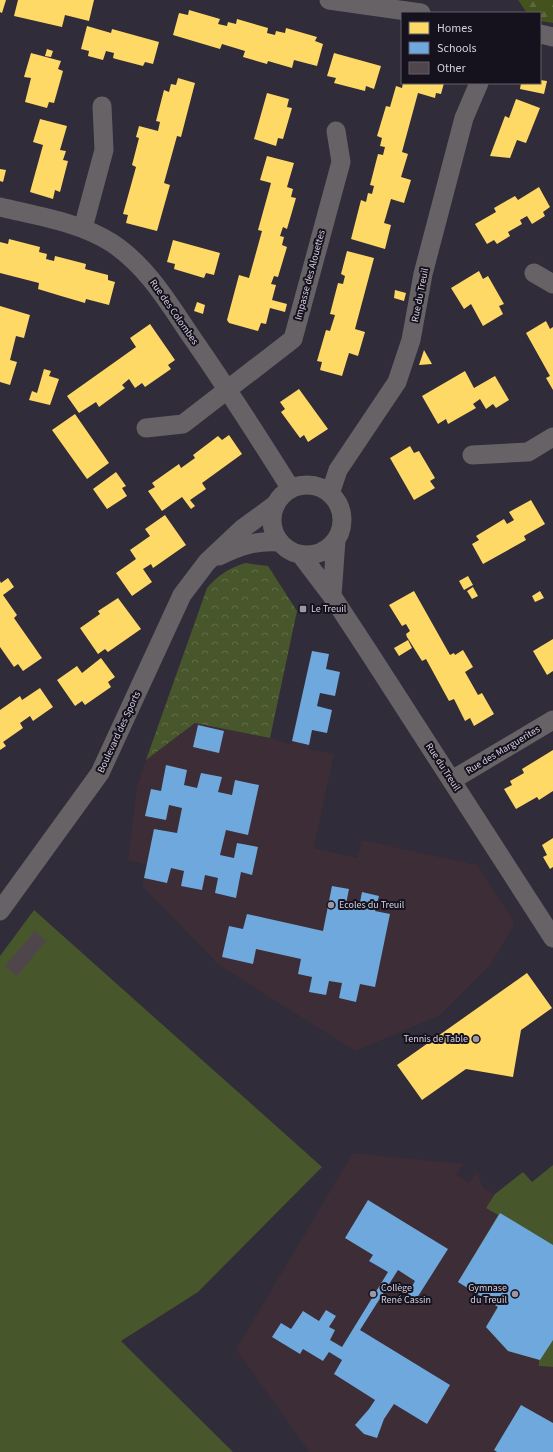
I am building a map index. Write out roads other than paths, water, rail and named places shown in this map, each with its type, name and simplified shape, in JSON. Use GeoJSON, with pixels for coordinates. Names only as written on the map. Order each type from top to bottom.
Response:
{"type":"FeatureCollection","features":[{"type":"Feature","properties":{"kind":"street"},"geometry":{"type":"LineString","coordinates":[[329,0],[414,12]]}},
{"type":"Feature","properties":{"kind":"street"},"geometry":{"type":"LineString","coordinates":[[541,34],[553,37]]}},
{"type":"Feature","properties":{"kind":"street","name":"Rue du Treuil"},"geometry":{"type":"LineString","coordinates":[[330,494],[338,470],[397,382],[411,340],[423,274],[464,118],[479,84]]}},
{"type":"Feature","properties":{"kind":"street"},"geometry":{"type":"LineString","coordinates":[[83,228],[104,150],[102,106]]}},
{"type":"Feature","properties":{"kind":"street","name":"Impasse des Alouettes"},"geometry":{"type":"LineString","coordinates":[[146,428],[183,424],[293,339],[341,162],[336,131]]}},
{"type":"Feature","properties":{"kind":"street","name":"Rue des Colombes"},"geometry":{"type":"LineString","coordinates":[[0,207],[83,228],[110,242],[131,257],[151,279],[228,390],[291,489]]}},
{"type":"Feature","properties":{"kind":"street"},"geometry":{"type":"LineString","coordinates":[[534,273],[553,284]]}},
{"type":"Feature","properties":{"kind":"street"},"geometry":{"type":"LineString","coordinates":[[472,455],[528,452],[553,438]]}},
{"type":"Feature","properties":{"kind":"street"},"geometry":{"type":"LineString","coordinates":[[332,596],[336,540],[340,531],[340,511],[337,502],[330,494],[321,488],[311,485],[291,489],[282,495],[272,513],[272,524],[274,534],[288,550],[301,555],[320,552],[336,540]]}},
{"type":"Feature","properties":{"kind":"street","name":"Boulevard des Sports"},"geometry":{"type":"LineString","coordinates":[[0,911],[100,774],[182,595],[207,562],[242,529],[276,504]]}},
{"type":"Feature","properties":{"kind":"street","name":"Boulevard des Sports"},"geometry":{"type":"LineString","coordinates":[[207,562],[233,549],[251,543],[268,541],[280,542]]}},
{"type":"Feature","properties":{"kind":"street","name":"Rue du Treuil"},"geometry":{"type":"LineString","coordinates":[[301,555],[332,596],[553,938]]}},
{"type":"Feature","properties":{"kind":"street","name":"Rue des Marguerites"},"geometry":{"type":"LineString","coordinates":[[452,780],[553,720]]}},
{"type":"Feature","properties":{"kind":"place","name":"Le Treuil"},"geometry":{"type":"Point","coordinates":[303,609]}},
{"type":"Feature","properties":{"kind":"place","name":"Ecoles du Treuil"},"geometry":{"type":"Point","coordinates":[331,905]}},
{"type":"Feature","properties":{"kind":"place","name":"Tennis de Table"},"geometry":{"type":"Point","coordinates":[476,1039]}},
{"type":"Feature","properties":{"kind":"place","name":"Collège René Cassin"},"geometry":{"type":"Point","coordinates":[373,1294]}},
{"type":"Feature","properties":{"kind":"place","name":"Gymnase du Treuil"},"geometry":{"type":"Point","coordinates":[515,1294]}}]}
